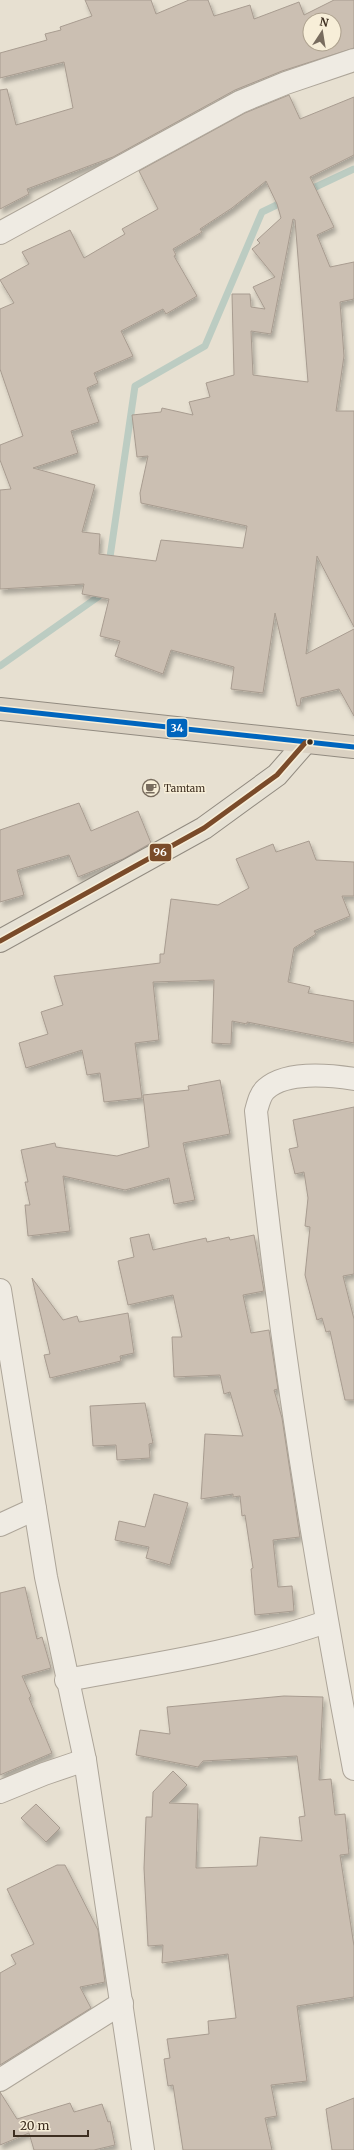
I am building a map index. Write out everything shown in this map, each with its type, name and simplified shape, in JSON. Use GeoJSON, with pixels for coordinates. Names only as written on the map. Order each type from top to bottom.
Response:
{"type":"FeatureCollection","features":[{"type":"Feature","properties":{"kind":"highway"},"geometry":{"type":"LineString","coordinates":[[0,709],[305,743],[354,747]]}},
{"type":"Feature","properties":{"kind":"main road"},"geometry":{"type":"LineString","coordinates":[[0,941],[204,828],[277,775],[305,743]]}},
{"type":"Feature","properties":{"kind":"street"},"geometry":{"type":"LineString","coordinates":[[0,233],[240,102],[286,83],[354,60]]}},
{"type":"Feature","properties":{"kind":"street"},"geometry":{"type":"LineString","coordinates":[[354,1079],[327,1075],[286,1078],[266,1089],[259,1100],[256,1111],[269,1241],[326,1622],[354,1769]]}},
{"type":"Feature","properties":{"kind":"street"},"geometry":{"type":"LineString","coordinates":[[0,1290],[46,1577],[66,1680],[85,1760],[144,2150]]}},
{"type":"Feature","properties":{"kind":"street"},"geometry":{"type":"LineString","coordinates":[[0,1525],[35,1509]]}},
{"type":"Feature","properties":{"kind":"street"},"geometry":{"type":"LineString","coordinates":[[66,1680],[192,1658],[278,1638],[326,1622]]}},
{"type":"Feature","properties":{"kind":"street"},"geometry":{"type":"LineString","coordinates":[[0,1792],[44,1774],[85,1760]]}},
{"type":"Feature","properties":{"kind":"street"},"geometry":{"type":"LineString","coordinates":[[0,2080],[122,2004]]}},
{"type":"Feature","properties":{"kind":"building"},"geometry":{"type":"Polygon","coordinates":[[[85,0],[151,0],[156,14],[189,0],[208,0],[214,16],[250,5],[254,19],[299,2],[303,12],[302,52],[341,52],[282,71],[235,90],[113,157],[27,189],[29,194],[0,209],[0,90],[7,89],[16,125],[73,108],[64,62],[0,78],[0,53],[47,40],[45,34],[61,30],[60,27],[92,16],[85,0]]]}},
{"type":"Feature","properties":{"kind":"building"},"geometry":{"type":"Polygon","coordinates":[[[334,0],[354,0],[354,48],[342,52],[342,12],[310,12],[334,0]]]}},
{"type":"Feature","properties":{"kind":"building"},"geometry":{"type":"Polygon","coordinates":[[[289,95],[300,119],[354,97],[354,155],[310,177],[334,227],[317,235],[330,267],[354,262],[354,299],[340,302],[344,356],[336,411],[354,411],[354,627],[317,556],[306,654],[354,629],[354,716],[339,689],[301,698],[300,706],[297,706],[275,613],[263,693],[231,689],[234,667],[171,650],[163,674],[115,656],[120,641],[100,636],[109,599],[82,594],[84,584],[0,589],[0,490],[11,489],[0,460],[0,445],[23,436],[0,369],[0,309],[14,303],[0,280],[29,264],[22,252],[70,230],[84,258],[125,234],[122,229],[158,209],[139,171],[245,113],[289,95]],[[266,181],[232,208],[200,229],[202,232],[173,249],[176,255],[174,256],[197,296],[166,314],[163,309],[121,331],[133,356],[94,373],[98,383],[87,388],[99,422],[71,431],[78,453],[33,468],[95,485],[82,532],[100,534],[99,554],[156,561],[161,540],[243,548],[247,526],[141,503],[140,493],[148,456],[137,457],[132,415],[161,412],[162,408],[193,415],[189,402],[210,397],[206,383],[234,375],[232,294],[250,294],[251,307],[265,309],[253,287],[275,277],[252,249],[260,243],[257,240],[281,218],[277,204],[266,181]],[[293,219],[271,334],[251,331],[253,375],[308,382],[295,220],[293,219]]]}},
{"type":"Feature","properties":{"kind":"building"},"geometry":{"type":"Polygon","coordinates":[[[79,803],[91,831],[138,811],[151,843],[123,859],[78,877],[69,855],[17,870],[24,895],[0,902],[0,830],[79,803]]]}},
{"type":"Feature","properties":{"kind":"building"},"geometry":{"type":"Polygon","coordinates":[[[309,841],[316,860],[354,862],[354,896],[342,896],[350,916],[314,931],[316,934],[294,948],[288,982],[310,987],[308,993],[354,1001],[354,1043],[247,1022],[247,1024],[232,1021],[231,1044],[212,1043],[214,980],[153,982],[159,1040],[135,1043],[142,1098],[104,1102],[100,1073],[87,1075],[82,1050],[26,1068],[19,1043],[48,1034],[41,1012],[63,1005],[54,976],[160,963],[160,954],[164,954],[171,899],[218,905],[249,888],[236,859],[273,844],[276,852],[309,841]]]}},
{"type":"Feature","properties":{"kind":"building"},"geometry":{"type":"Polygon","coordinates":[[[220,1080],[230,1134],[183,1143],[195,1200],[174,1204],[169,1178],[125,1190],[63,1176],[70,1231],[28,1236],[25,1205],[30,1205],[25,1182],[28,1182],[21,1150],[55,1143],[56,1147],[117,1156],[149,1147],[143,1095],[189,1090],[188,1086],[220,1080]]]}},
{"type":"Feature","properties":{"kind":"building"},"geometry":{"type":"Polygon","coordinates":[[[354,1107],[354,1274],[343,1276],[354,1319],[354,1400],[345,1400],[330,1331],[326,1332],[322,1318],[317,1320],[305,1275],[310,1227],[305,1226],[308,1198],[304,1172],[295,1174],[289,1149],[298,1147],[293,1120],[354,1107]]]}},
{"type":"Feature","properties":{"kind":"building"},"geometry":{"type":"Polygon","coordinates":[[[149,1234],[153,1250],[206,1238],[207,1242],[229,1237],[230,1240],[254,1235],[264,1291],[243,1295],[251,1333],[269,1330],[278,1389],[274,1390],[282,1418],[300,1537],[273,1540],[278,1587],[292,1586],[294,1611],[255,1615],[251,1569],[253,1568],[245,1515],[242,1516],[240,1496],[233,1497],[233,1494],[201,1499],[205,1434],[243,1436],[230,1392],[224,1394],[220,1375],[174,1377],[172,1337],[182,1337],[173,1295],[128,1305],[118,1261],[134,1257],[130,1238],[149,1234]]]}},
{"type":"Feature","properties":{"kind":"building"},"geometry":{"type":"Polygon","coordinates":[[[32,1278],[63,1320],[77,1316],[79,1322],[128,1313],[134,1353],[120,1356],[121,1361],[50,1378],[44,1355],[50,1354],[32,1278]]]}},
{"type":"Feature","properties":{"kind":"building"},"geometry":{"type":"Polygon","coordinates":[[[145,1403],[153,1443],[149,1444],[150,1458],[117,1460],[116,1445],[93,1446],[90,1406],[145,1403]]]}},
{"type":"Feature","properties":{"kind":"building"},"geometry":{"type":"Polygon","coordinates":[[[154,1494],[188,1503],[170,1565],[146,1558],[149,1547],[115,1540],[119,1521],[145,1527],[154,1494]]]}},
{"type":"Feature","properties":{"kind":"building"},"geometry":{"type":"Polygon","coordinates":[[[25,1587],[37,1639],[42,1637],[51,1668],[22,1676],[31,1696],[29,1698],[52,1753],[0,1775],[0,1593],[25,1587]]]}},
{"type":"Feature","properties":{"kind":"building"},"geometry":{"type":"Polygon","coordinates":[[[284,1696],[323,1697],[319,1780],[331,1779],[335,1815],[345,1814],[349,1854],[340,1855],[354,1946],[354,1997],[297,2006],[307,2081],[271,2085],[277,2116],[265,2118],[272,2150],[183,2150],[173,2085],[168,2086],[164,2059],[170,2058],[167,2039],[209,2034],[208,2021],[236,2018],[228,1954],[162,1963],[163,1945],[148,1946],[144,1868],[146,1817],[152,1817],[153,1792],[173,1771],[187,1785],[169,1803],[198,1804],[196,1868],[257,1866],[260,1837],[302,1841],[299,1817],[305,1816],[297,1756],[203,1761],[198,1767],[136,1755],[140,1730],[170,1734],[167,1707],[284,1696]]]}},
{"type":"Feature","properties":{"kind":"building"},"geometry":{"type":"Polygon","coordinates":[[[36,1804],[60,1828],[46,1842],[21,1818],[36,1804]]]}},
{"type":"Feature","properties":{"kind":"building"},"geometry":{"type":"Polygon","coordinates":[[[57,1865],[65,1865],[98,1930],[105,1982],[80,1987],[91,2008],[0,2065],[0,1973],[16,1964],[11,1955],[34,1944],[7,1889],[57,1865]]]}},
{"type":"Feature","properties":{"kind":"building"},"geometry":{"type":"Polygon","coordinates":[[[0,2092],[17,2119],[70,2103],[74,2112],[102,2104],[108,2122],[110,2121],[115,2145],[94,2150],[34,2150],[29,2133],[0,2145],[0,2092]]]}},
{"type":"Feature","properties":{"kind":"building"},"geometry":{"type":"Polygon","coordinates":[[[354,2098],[354,2150],[332,2150],[326,2109],[354,2098]]]}},
{"type":"Feature","properties":{"kind":"waterway"},"geometry":{"type":"LineString","coordinates":[[307,191],[354,169]]}},
{"type":"Feature","properties":{"kind":"waterway"},"geometry":{"type":"LineString","coordinates":[[109,564],[135,386],[205,346],[262,212],[285,201]]}},
{"type":"Feature","properties":{"kind":"waterway"},"geometry":{"type":"LineString","coordinates":[[0,666],[105,592]]}},
{"type":"Feature","properties":{"kind":"transit line","name":"34"},"geometry":{"type":"LineString","coordinates":[[0,709],[354,747]]}},
{"type":"Feature","properties":{"kind":"transit line","name":"96"},"geometry":{"type":"LineString","coordinates":[[0,941],[204,828],[277,775],[305,743]]}},
{"type":"Feature","properties":{"kind":"place","name":"Tamtam"},"geometry":{"type":"Point","coordinates":[151,788]}}]}
